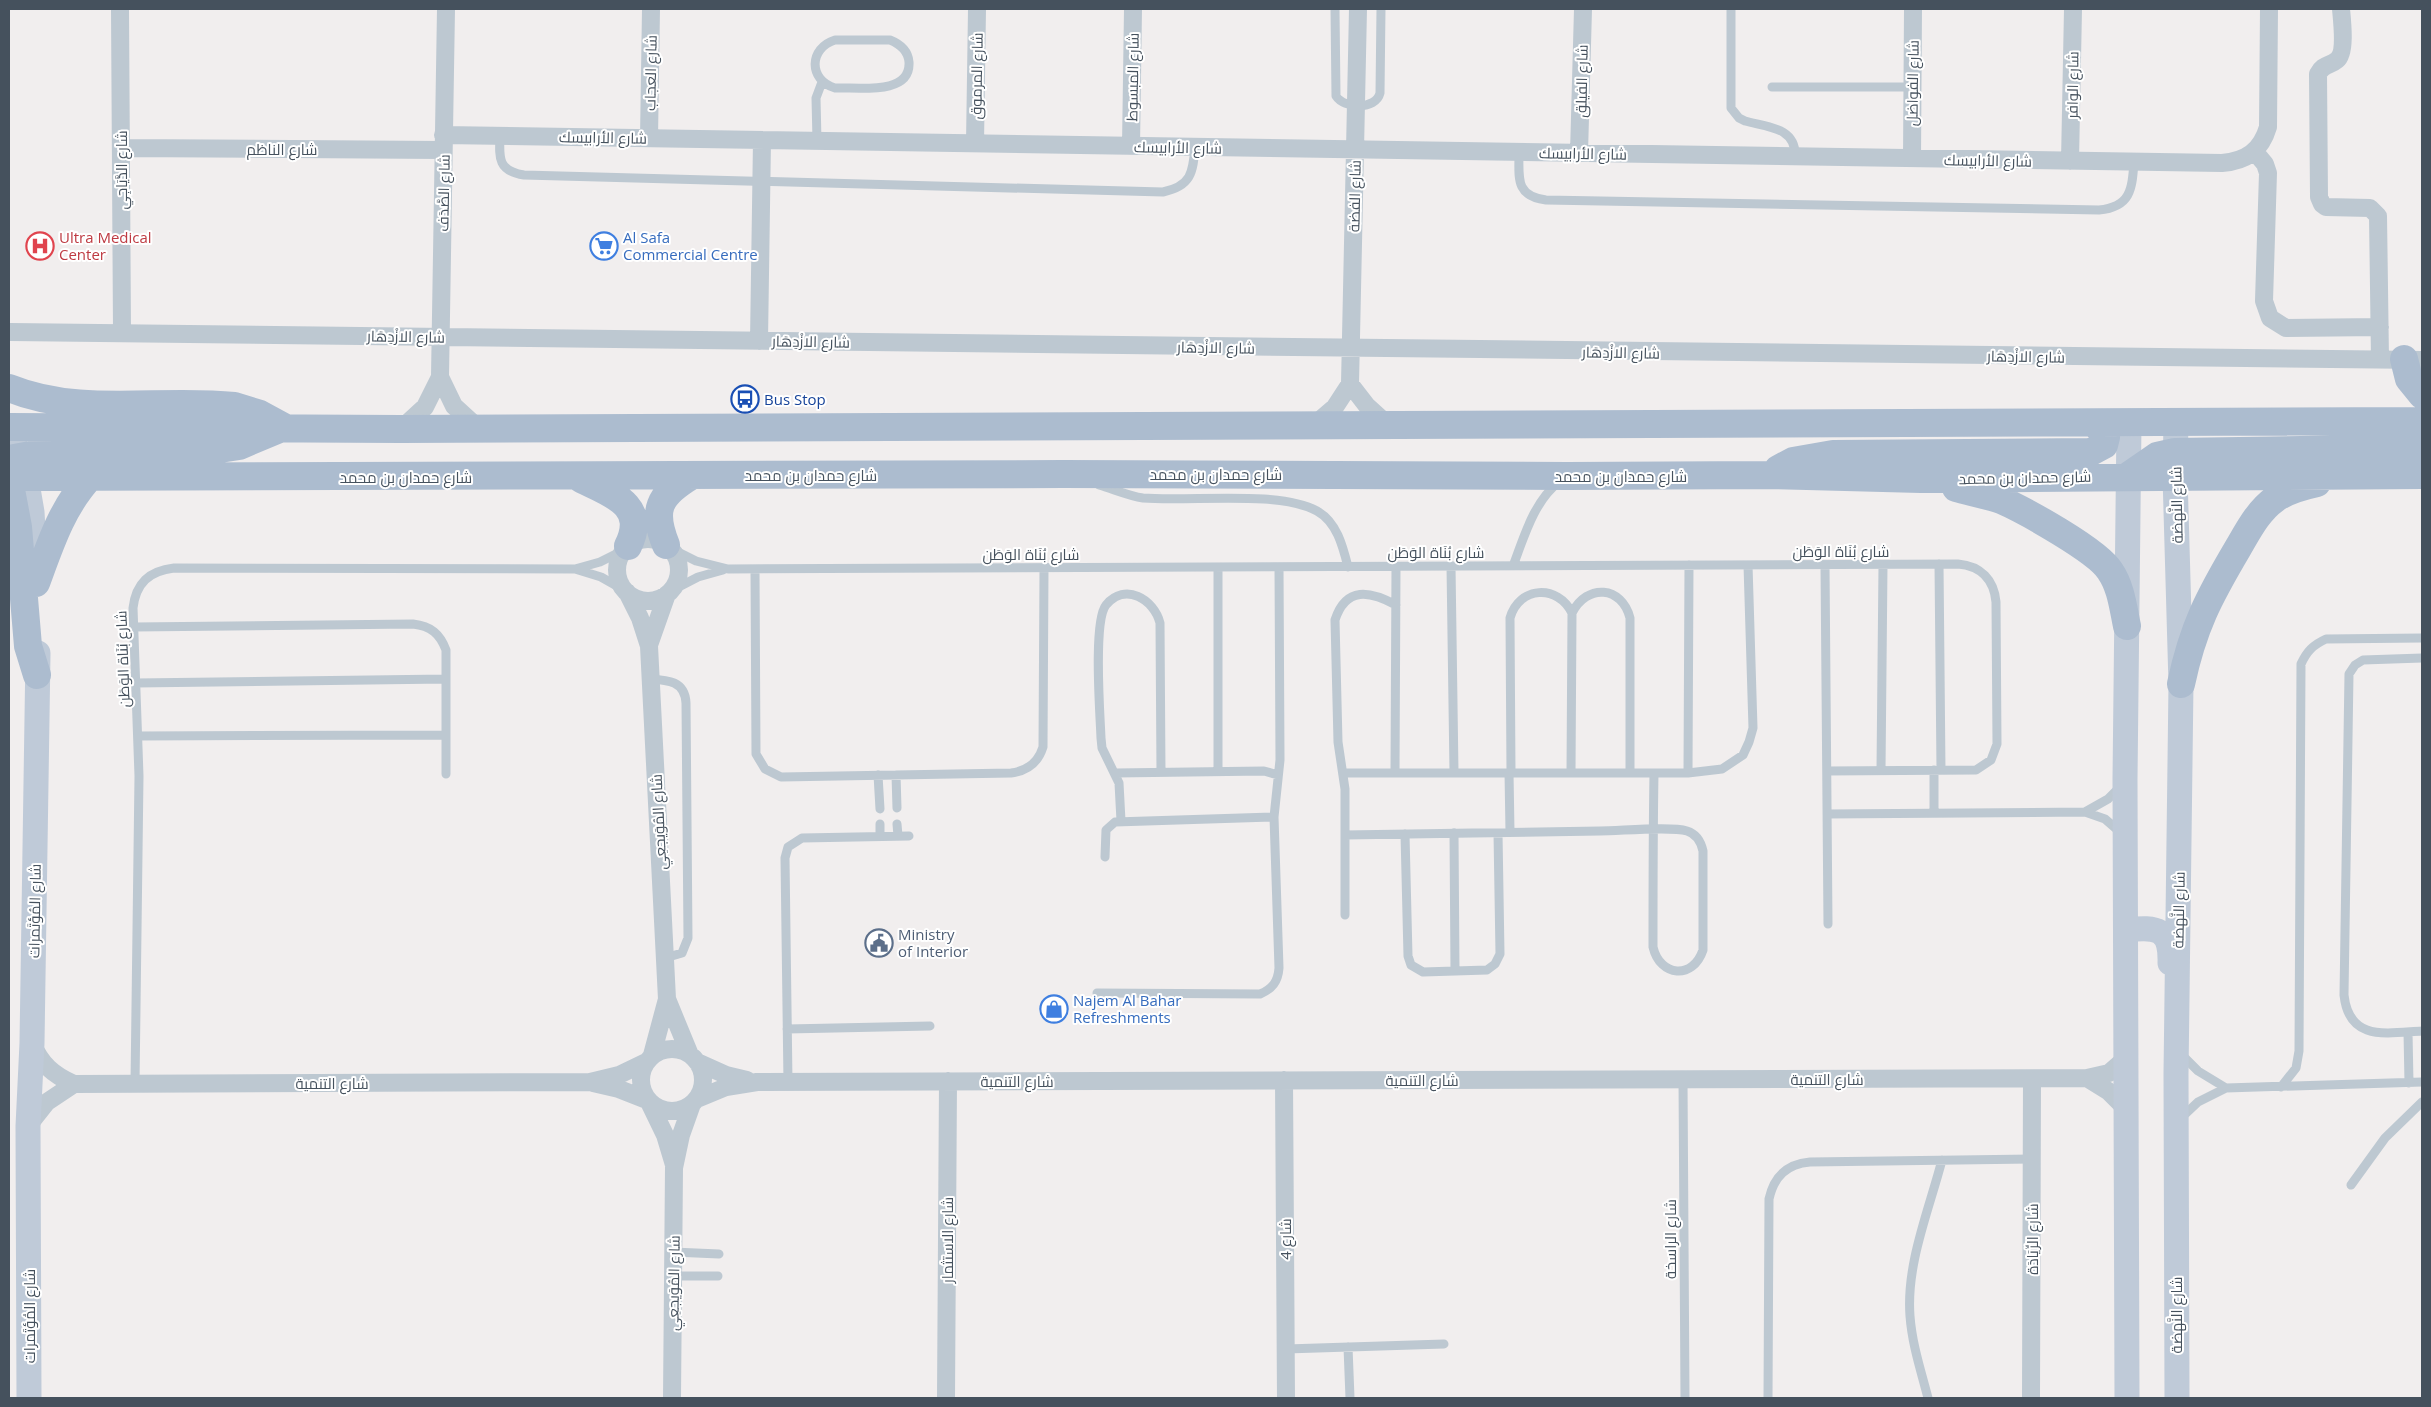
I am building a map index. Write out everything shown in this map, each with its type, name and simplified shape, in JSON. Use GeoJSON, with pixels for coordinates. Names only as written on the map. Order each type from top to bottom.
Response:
{"type":"FeatureCollection","features":[{"type":"Feature","properties":{"kind":"main road"},"geometry":{"type":"LineString","coordinates":[[2402,360],[2409,380],[2422,395]]}},
{"type":"Feature","properties":{"kind":"main road"},"geometry":{"type":"LineString","coordinates":[[9,388],[35,397],[66,403],[234,406],[260,414],[284,427]]}},
{"type":"Feature","properties":{"kind":"main road"},"geometry":{"type":"LineString","coordinates":[[9,427],[401,429],[477,427],[2422,421]]}},
{"type":"Feature","properties":{"kind":"main road"},"geometry":{"type":"LineString","coordinates":[[1768,475],[1793,461],[1832,454],[2091,452],[2104,445],[2106,437],[2095,423]]}},
{"type":"Feature","properties":{"kind":"main road"},"geometry":{"type":"LineString","coordinates":[[37,676],[28,646],[14,470],[223,449],[255,441],[284,427]]}},
{"type":"Feature","properties":{"kind":"main road"},"geometry":{"type":"LineString","coordinates":[[2175,464],[2422,448]]}},
{"type":"Feature","properties":{"kind":"main road","name":"شارع حمدان بن محمد"},"geometry":{"type":"LineString","coordinates":[[14,470],[90,477],[1063,474],[1768,475],[1921,478],[2128,476],[2175,464],[2383,476],[2422,476]]}},
{"type":"Feature","properties":{"kind":"main road"},"geometry":{"type":"LineString","coordinates":[[575,476],[608,492],[629,507],[634,530],[626,548]]}},
{"type":"Feature","properties":{"kind":"main road"},"geometry":{"type":"LineString","coordinates":[[667,546],[659,525],[659,505],[671,490],[690,476]]}},
{"type":"Feature","properties":{"kind":"main road"},"geometry":{"type":"LineString","coordinates":[[2181,684],[2188,651],[2201,613],[2258,516],[2275,499],[2296,488],[2315,483],[2383,476]]}},
{"type":"Feature","properties":{"kind":"main road"},"geometry":{"type":"LineString","coordinates":[[36,583],[62,516],[74,495],[90,477]]}},
{"type":"Feature","properties":{"kind":"main road"},"geometry":{"type":"LineString","coordinates":[[1921,478],[2002,501],[2093,553],[2110,570],[2116,582],[2127,626]]}},
{"type":"Feature","properties":{"kind":"street","name":"شارع الدَّيَاجِي"},"geometry":{"type":"LineString","coordinates":[[120,9],[122,332]]}},
{"type":"Feature","properties":{"kind":"street","name":"شارع الصَّدَف"},"geometry":{"type":"LineString","coordinates":[[446,9],[440,377],[454,406],[477,427]]}},
{"type":"Feature","properties":{"kind":"street","name":"شارع العجاب"},"geometry":{"type":"LineString","coordinates":[[650,138],[651,9]]}},
{"type":"Feature","properties":{"kind":"street","name":"شارع المرموق"},"geometry":{"type":"LineString","coordinates":[[976,143],[977,9]]}},
{"type":"Feature","properties":{"kind":"street","name":"شارع المبسوط"},"geometry":{"type":"LineString","coordinates":[[1131,146],[1133,9]]}},
{"type":"Feature","properties":{"kind":"street","name":"شارع الفضة"},"geometry":{"type":"LineString","coordinates":[[1350,384],[1358,9]]}},
{"type":"Feature","properties":{"kind":"street","name":"شارع الفيلق"},"geometry":{"type":"LineString","coordinates":[[1579,153],[1583,9]]}},
{"type":"Feature","properties":{"kind":"street","name":"شارع الفواضل"},"geometry":{"type":"LineString","coordinates":[[1912,158],[1913,9]]}},
{"type":"Feature","properties":{"kind":"street","name":"شارع الوافر"},"geometry":{"type":"LineString","coordinates":[[2070,161],[2074,9]]}},
{"type":"Feature","properties":{"kind":"street"},"geometry":{"type":"LineString","coordinates":[[2269,9],[2268,127],[2255,152],[2265,164],[2268,173],[2264,301],[2270,318],[2286,328],[2380,327]]}},
{"type":"Feature","properties":{"kind":"street"},"geometry":{"type":"LineString","coordinates":[[2342,9],[2342,53],[2336,61],[2321,69],[2318,74],[2319,197],[2322,204],[2326,207],[2370,208],[2377,213],[2380,327],[2402,360]]}},
{"type":"Feature","properties":{"kind":"street","name":"شارع الأرابيسك"},"geometry":{"type":"LineString","coordinates":[[443,142],[500,136],[2134,162],[2234,162],[2255,152]]}},
{"type":"Feature","properties":{"kind":"street"},"geometry":{"type":"LineString","coordinates":[[759,341],[762,140]]}},
{"type":"Feature","properties":{"kind":"street","name":"شارع الناظم"},"geometry":{"type":"LineString","coordinates":[[121,148],[443,142]]}},
{"type":"Feature","properties":{"kind":"street","name":"شارع الازْدِهَار"},"geometry":{"type":"LineString","coordinates":[[10,332],[2402,360]]}},
{"type":"Feature","properties":{"kind":"street","name":"شارع الصَّدَف"},"geometry":{"type":"LineString","coordinates":[[401,429],[425,407],[440,377]]}},
{"type":"Feature","properties":{"kind":"street"},"geometry":{"type":"LineString","coordinates":[[1314,425],[1335,407],[1350,384],[1367,406],[1388,425]]}},
{"type":"Feature","properties":{"kind":"street"},"geometry":{"type":"LineString","coordinates":[[2127,1398],[2125,1059],[2127,930],[2125,779],[2128,422]]}},
{"type":"Feature","properties":{"kind":"street","name":"شارع النَّهضة"},"geometry":{"type":"LineString","coordinates":[[2176,422],[2175,464],[2181,684],[2176,1048],[2177,1398]]}},
{"type":"Feature","properties":{"kind":"street","name":"شارع المُؤتَمرات"},"geometry":{"type":"LineString","coordinates":[[9,427],[14,470],[32,512],[36,583],[37,676],[32,1043],[28,1126],[29,1398]]}},
{"type":"Feature","properties":{"kind":"street"},"geometry":{"type":"LineString","coordinates":[[647,540],[667,546],[678,563],[679,573],[669,593],[651,601],[634,598],[625,591],[619,580],[617,570],[619,560],[626,548],[647,540]]}},
{"type":"Feature","properties":{"kind":"street","name":"شارع المُوَيجعِي"},"geometry":{"type":"LineString","coordinates":[[625,591],[640,618],[649,646],[667,999],[649,1059]]}},
{"type":"Feature","properties":{"kind":"street","name":"شارع المُوَيجعِي"},"geometry":{"type":"LineString","coordinates":[[649,646],[669,593]]}},
{"type":"Feature","properties":{"kind":"street"},"geometry":{"type":"LineString","coordinates":[[2127,930],[2152,928],[2167,937],[2170,953],[2168,1040],[2176,1074]]}},
{"type":"Feature","properties":{"kind":"street","name":"شارع المُوَيجعِي"},"geometry":{"type":"LineString","coordinates":[[667,999],[694,1059]]}},
{"type":"Feature","properties":{"kind":"street","name":"شارع التنمية"},"geometry":{"type":"LineString","coordinates":[[32,1043],[38,1056],[48,1068],[60,1078],[74,1084],[590,1082],[619,1075],[649,1059]]}},
{"type":"Feature","properties":{"kind":"street"},"geometry":{"type":"LineString","coordinates":[[671,1049],[694,1059],[703,1080],[695,1102],[679,1111],[671,1112],[663,1111],[648,1102],[640,1082],[649,1059],[671,1049]]}},
{"type":"Feature","properties":{"kind":"street","name":"شارع التنمية"},"geometry":{"type":"LineString","coordinates":[[694,1059],[726,1075],[757,1082]]}},
{"type":"Feature","properties":{"kind":"street","name":"شارع التنمية"},"geometry":{"type":"LineString","coordinates":[[695,1102],[726,1087],[757,1082],[2032,1079],[2087,1078],[2109,1073],[2125,1059]]}},
{"type":"Feature","properties":{"kind":"street"},"geometry":{"type":"LineString","coordinates":[[2087,1078],[2108,1091],[2126,1108]]}},
{"type":"Feature","properties":{"kind":"street","name":"شارع الرِّيَادَة"},"geometry":{"type":"LineString","coordinates":[[2031,1398],[2032,1079]]}},
{"type":"Feature","properties":{"kind":"street","name":"شارع 4"},"geometry":{"type":"LineString","coordinates":[[1284,1080],[1286,1398]]}},
{"type":"Feature","properties":{"kind":"street","name":"شارع الاستثمار"},"geometry":{"type":"LineString","coordinates":[[946,1398],[948,1081]]}},
{"type":"Feature","properties":{"kind":"street","name":"شارع التنمية"},"geometry":{"type":"LineString","coordinates":[[590,1082],[619,1089],[648,1102]]}},
{"type":"Feature","properties":{"kind":"street"},"geometry":{"type":"LineString","coordinates":[[28,1126],[47,1102],[74,1084]]}},
{"type":"Feature","properties":{"kind":"street","name":"شارع المُوَيجعِي"},"geometry":{"type":"LineString","coordinates":[[648,1102],[665,1135],[674,1168]]}},
{"type":"Feature","properties":{"kind":"street","name":"شارع المُوَيجعِي"},"geometry":{"type":"LineString","coordinates":[[672,1398],[674,1168],[681,1135],[695,1102]]}},
{"type":"Feature","properties":{"kind":"lane"},"geometry":{"type":"LineString","coordinates":[[1335,9],[1336,96],[1341,102],[1356,105],[1372,104],[1377,101],[1380,93],[1381,9]]}},
{"type":"Feature","properties":{"kind":"lane"},"geometry":{"type":"LineString","coordinates":[[1730,9],[1730,108],[1739,118],[1745,121],[1787,133],[1795,143],[1795,156]]}},
{"type":"Feature","properties":{"kind":"lane"},"geometry":{"type":"LineString","coordinates":[[835,40],[890,40],[903,47],[907,53],[909,68],[906,75],[894,85],[835,88],[822,82],[818,77],[814,63],[816,55],[827,43],[835,40]]}},
{"type":"Feature","properties":{"kind":"lane"},"geometry":{"type":"LineString","coordinates":[[817,140],[816,98],[822,82]]}},
{"type":"Feature","properties":{"kind":"lane"},"geometry":{"type":"LineString","coordinates":[[1772,87],[1912,87]]}},
{"type":"Feature","properties":{"kind":"lane"},"geometry":{"type":"LineString","coordinates":[[500,136],[499,154],[501,163],[512,174],[1163,192],[1176,189],[1186,183],[1194,165],[1194,147]]}},
{"type":"Feature","properties":{"kind":"lane"},"geometry":{"type":"LineString","coordinates":[[1519,152],[1519,179],[1522,188],[1527,195],[1546,200],[2099,210],[2110,209],[2121,204],[2128,196],[2132,187],[2134,162]]}},
{"type":"Feature","properties":{"kind":"lane"},"geometry":{"type":"LineString","coordinates":[[1063,474],[1141,498],[1286,500],[1318,512],[1335,530],[1342,544],[1348,566]]}},
{"type":"Feature","properties":{"kind":"lane"},"geometry":{"type":"LineString","coordinates":[[1513,566],[1531,520],[1539,506],[1556,484],[1567,476]]}},
{"type":"Feature","properties":{"kind":"lane","name":"شارع بُنَاة الوَطَن"},"geometry":{"type":"LineString","coordinates":[[667,546],[696,561],[728,569],[1939,564],[1966,565],[1985,574],[1995,591],[1996,611],[1995,752],[1992,760],[1976,770],[1827,771]]}},
{"type":"Feature","properties":{"kind":"lane","name":"شارع بُنَاة الوَطَن"},"geometry":{"type":"LineString","coordinates":[[135,1084],[138,736],[134,595],[145,579],[161,570],[575,569],[600,562],[626,548]]}},
{"type":"Feature","properties":{"kind":"lane"},"geometry":{"type":"LineString","coordinates":[[1881,770],[1883,564]]}},
{"type":"Feature","properties":{"kind":"lane"},"geometry":{"type":"LineString","coordinates":[[1934,813],[1937,770],[1939,564]]}},
{"type":"Feature","properties":{"kind":"lane"},"geometry":{"type":"LineString","coordinates":[[1688,773],[1689,565]]}},
{"type":"Feature","properties":{"kind":"lane"},"geometry":{"type":"LineString","coordinates":[[1344,772],[1688,773],[1722,769],[1743,755],[1753,728],[1748,565]]}},
{"type":"Feature","properties":{"kind":"lane"},"geometry":{"type":"LineString","coordinates":[[1825,565],[1828,924]]}},
{"type":"Feature","properties":{"kind":"lane"},"geometry":{"type":"LineString","coordinates":[[1097,994],[1260,994],[1272,987],[1276,981],[1279,968],[1274,817],[1280,752],[1279,566]]}},
{"type":"Feature","properties":{"kind":"lane"},"geometry":{"type":"LineString","coordinates":[[1395,772],[1396,566]]}},
{"type":"Feature","properties":{"kind":"lane"},"geometry":{"type":"LineString","coordinates":[[1451,566],[1454,772]]}},
{"type":"Feature","properties":{"kind":"lane"},"geometry":{"type":"LineString","coordinates":[[1218,567],[1218,771]]}},
{"type":"Feature","properties":{"kind":"lane"},"geometry":{"type":"LineString","coordinates":[[755,569],[755,746],[760,762],[772,774],[781,777],[1010,773],[1028,768],[1036,762],[1044,747],[1044,568]]}},
{"type":"Feature","properties":{"kind":"lane","name":"شارع بُنَاة الوَطَن"},"geometry":{"type":"LineString","coordinates":[[575,569],[601,577],[625,591]]}},
{"type":"Feature","properties":{"kind":"lane","name":"شارع بُنَاة الوَطَن"},"geometry":{"type":"LineString","coordinates":[[669,593],[698,577],[728,569]]}},
{"type":"Feature","properties":{"kind":"lane"},"geometry":{"type":"LineString","coordinates":[[1510,832],[1510,618],[1512,609],[1525,596],[1542,591],[1557,595],[1569,606],[1572,613],[1571,772]]}},
{"type":"Feature","properties":{"kind":"lane"},"geometry":{"type":"LineString","coordinates":[[1572,613],[1582,599],[1598,592],[1616,596],[1628,610],[1630,618],[1630,773]]}},
{"type":"Feature","properties":{"kind":"lane"},"geometry":{"type":"LineString","coordinates":[[1121,821],[1119,783],[1116,773],[1102,748],[1099,626],[1103,611],[1113,599],[1134,594],[1152,604],[1158,612],[1160,623],[1161,772]]}},
{"type":"Feature","properties":{"kind":"lane"},"geometry":{"type":"LineString","coordinates":[[1345,915],[1344,772],[1338,742],[1335,620],[1344,603],[1361,594],[1372,594],[1396,605]]}},
{"type":"Feature","properties":{"kind":"lane"},"geometry":{"type":"LineString","coordinates":[[134,627],[422,625],[438,634],[446,650],[446,774]]}},
{"type":"Feature","properties":{"kind":"lane"},"geometry":{"type":"LineString","coordinates":[[2281,1087],[2296,1068],[2299,1051],[2301,664],[2306,652],[2315,644],[2326,639],[2422,638]]}},
{"type":"Feature","properties":{"kind":"lane"},"geometry":{"type":"LineString","coordinates":[[2422,658],[2363,660],[2355,665],[2349,674],[2346,1008],[2351,1020],[2362,1029],[2376,1032],[2422,1031]]}},
{"type":"Feature","properties":{"kind":"lane"},"geometry":{"type":"LineString","coordinates":[[650,679],[674,681],[680,685],[686,696],[688,938],[682,953],[665,958]]}},
{"type":"Feature","properties":{"kind":"lane"},"geometry":{"type":"LineString","coordinates":[[136,683],[446,680]]}},
{"type":"Feature","properties":{"kind":"lane"},"geometry":{"type":"LineString","coordinates":[[138,736],[446,736]]}},
{"type":"Feature","properties":{"kind":"lane"},"geometry":{"type":"LineString","coordinates":[[1116,773],[1264,771],[1278,775]]}},
{"type":"Feature","properties":{"kind":"lane"},"geometry":{"type":"LineString","coordinates":[[1345,835],[1510,832],[1654,831],[1688,831],[1699,839],[1703,851],[1704,950],[1695,964],[1681,971],[1665,967],[1659,962],[1653,947],[1654,831],[1654,773]]}},
{"type":"Feature","properties":{"kind":"lane"},"geometry":{"type":"LineString","coordinates":[[878,775],[880,809]]}},
{"type":"Feature","properties":{"kind":"lane"},"geometry":{"type":"LineString","coordinates":[[896,775],[897,808]]}},
{"type":"Feature","properties":{"kind":"lane"},"geometry":{"type":"LineString","coordinates":[[2086,812],[2108,799],[2125,779]]}},
{"type":"Feature","properties":{"kind":"lane"},"geometry":{"type":"LineString","coordinates":[[1827,814],[2086,812],[2105,819],[2117,828],[2126,841]]}},
{"type":"Feature","properties":{"kind":"lane"},"geometry":{"type":"LineString","coordinates":[[1105,857],[1106,830],[1121,821],[1274,817]]}},
{"type":"Feature","properties":{"kind":"lane"},"geometry":{"type":"LineString","coordinates":[[880,824],[880,836]]}},
{"type":"Feature","properties":{"kind":"lane"},"geometry":{"type":"LineString","coordinates":[[898,824],[898,836]]}},
{"type":"Feature","properties":{"kind":"lane"},"geometry":{"type":"LineString","coordinates":[[1454,833],[1455,971]]}},
{"type":"Feature","properties":{"kind":"lane"},"geometry":{"type":"LineString","coordinates":[[1405,834],[1409,960],[1414,968],[1423,972],[1487,970],[1498,960],[1498,833]]}},
{"type":"Feature","properties":{"kind":"lane"},"geometry":{"type":"LineString","coordinates":[[788,1082],[785,858],[788,847],[802,838],[909,836]]}},
{"type":"Feature","properties":{"kind":"lane"},"geometry":{"type":"LineString","coordinates":[[787,1029],[930,1026]]}},
{"type":"Feature","properties":{"kind":"lane"},"geometry":{"type":"LineString","coordinates":[[2408,1032],[2409,1082]]}},
{"type":"Feature","properties":{"kind":"lane"},"geometry":{"type":"LineString","coordinates":[[2176,1048],[2198,1071],[2226,1088]]}},
{"type":"Feature","properties":{"kind":"lane","name":"شارع الراسخة"},"geometry":{"type":"LineString","coordinates":[[1683,1079],[1685,1398]]}},
{"type":"Feature","properties":{"kind":"lane"},"geometry":{"type":"LineString","coordinates":[[2176,1124],[2198,1102],[2226,1088],[2422,1082]]}},
{"type":"Feature","properties":{"kind":"lane"},"geometry":{"type":"LineString","coordinates":[[2351,1185],[2385,1138],[2422,1102]]}},
{"type":"Feature","properties":{"kind":"lane"},"geometry":{"type":"LineString","coordinates":[[1768,1398],[1769,1198],[1778,1176],[1788,1168],[1799,1163],[2032,1159]]}},
{"type":"Feature","properties":{"kind":"lane"},"geometry":{"type":"LineString","coordinates":[[1928,1398],[1913,1336],[1910,1293],[1914,1265],[1942,1160]]}},
{"type":"Feature","properties":{"kind":"lane"},"geometry":{"type":"LineString","coordinates":[[673,1252],[719,1254]]}},
{"type":"Feature","properties":{"kind":"lane"},"geometry":{"type":"LineString","coordinates":[[673,1276],[718,1276]]}},
{"type":"Feature","properties":{"kind":"lane"},"geometry":{"type":"LineString","coordinates":[[1286,1349],[1444,1344]]}},
{"type":"Feature","properties":{"kind":"lane"},"geometry":{"type":"LineString","coordinates":[[1348,1347],[1350,1398]]}},
{"type":"Feature","properties":{"kind":"place","name":"Ultra Medical Center"},"geometry":{"type":"Point","coordinates":[40,246]}},
{"type":"Feature","properties":{"kind":"place","name":"Al Safa Commercial Centre"},"geometry":{"type":"Point","coordinates":[604,246]}},
{"type":"Feature","properties":{"kind":"place","name":"Bus Stop"},"geometry":{"type":"Point","coordinates":[745,399]}},
{"type":"Feature","properties":{"kind":"place","name":"Ministry of Interior"},"geometry":{"type":"Point","coordinates":[879,943]}},
{"type":"Feature","properties":{"kind":"place","name":"Najem Al Bahar Refreshments"},"geometry":{"type":"Point","coordinates":[1054,1009]}}]}
